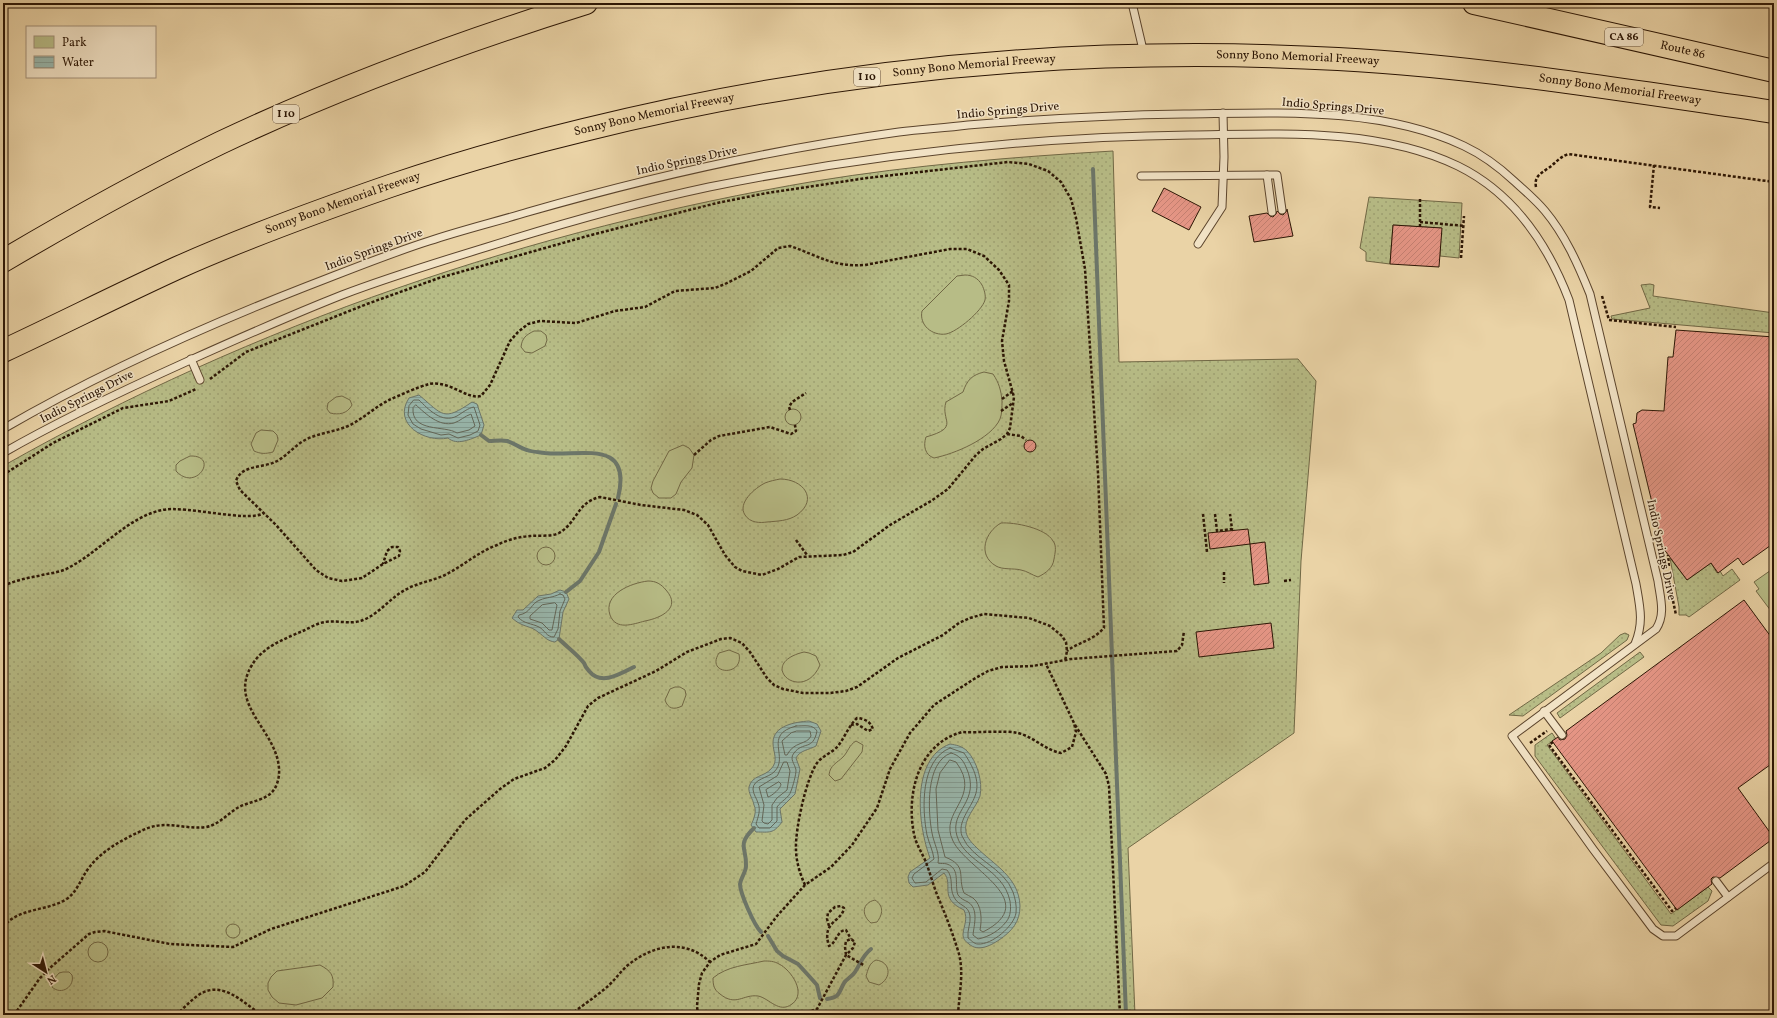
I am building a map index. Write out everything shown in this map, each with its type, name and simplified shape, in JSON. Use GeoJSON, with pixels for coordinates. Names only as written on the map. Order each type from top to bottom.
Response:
{"type":"FeatureCollection","features":[{"type":"Feature","properties":{"kind":"highway","name":"I 10"},"geometry":{"type":"LineString","coordinates":[[3,261],[132,188],[221,143],[308,104],[408,63],[504,28],[586,3]]}},
{"type":"Feature","properties":{"kind":"highway","name":"Route 86"},"geometry":{"type":"LineString","coordinates":[[1474,3],[1774,71]]}},
{"type":"Feature","properties":{"kind":"highway","name":"Sonny Bono Memorial Freeway"},"geometry":{"type":"LineString","coordinates":[[3,351],[180,267],[286,224],[393,185],[508,149],[622,121],[692,106],[794,87],[927,69],[1082,57],[1235,55],[1338,59],[1438,66],[1632,91],[1774,112]]}},
{"type":"Feature","properties":{"kind":"lane"},"geometry":{"type":"LineString","coordinates":[[1132,3],[1145,56]]}},
{"type":"Feature","properties":{"kind":"lane"},"geometry":{"type":"LineString","coordinates":[[1198,244],[1222,207],[1223,113]]}},
{"type":"Feature","properties":{"kind":"lane","name":"Indio Springs Drive"},"geometry":{"type":"LineString","coordinates":[[3,429],[124,365],[236,314],[428,241],[601,191],[700,168],[901,132],[1017,121],[1114,115],[1223,113],[1273,113],[1352,117],[1389,122],[1418,129],[1465,146],[1486,158],[1504,172],[1544,209],[1579,265],[1590,294],[1658,581],[1662,614],[1660,622],[1656,629],[1635,644]]}},
{"type":"Feature","properties":{"kind":"lane","name":"Indio Springs Drive"},"geometry":{"type":"LineString","coordinates":[[3,453],[133,386],[242,336],[344,294],[433,263],[535,232],[705,188],[787,172],[894,156],[1018,142],[1114,136],[1223,134],[1272,134],[1350,138],[1384,143],[1412,150],[1455,165],[1475,175],[1506,198],[1545,249],[1559,274],[1569,300],[1636,584],[1642,619],[1640,632],[1635,644]]}},
{"type":"Feature","properties":{"kind":"lane"},"geometry":{"type":"LineString","coordinates":[[1267,175],[1272,212]]}},
{"type":"Feature","properties":{"kind":"lane"},"geometry":{"type":"LineString","coordinates":[[1141,176],[1277,175],[1282,210]]}},
{"type":"Feature","properties":{"kind":"lane"},"geometry":{"type":"LineString","coordinates":[[191,359],[204,380]]}},
{"type":"Feature","properties":{"kind":"lane"},"geometry":{"type":"LineString","coordinates":[[1635,644],[1512,736],[1593,849],[1653,929],[1663,936],[1676,936],[1774,863]]}},
{"type":"Feature","properties":{"kind":"lane"},"geometry":{"type":"LineString","coordinates":[[1544,711],[1562,735]]}},
{"type":"Feature","properties":{"kind":"lane"},"geometry":{"type":"LineString","coordinates":[[1716,881],[1728,897]]}},
{"type":"Feature","properties":{"kind":"path"},"geometry":{"type":"LineString","coordinates":[[1535,184],[1538,175],[1542,171],[1547,169],[1556,160],[1568,154],[1774,182]]}},
{"type":"Feature","properties":{"kind":"path"},"geometry":{"type":"LineString","coordinates":[[204,380],[246,352],[367,304],[439,278],[591,235],[717,203],[811,186],[1008,162],[1029,164],[1048,171],[1061,182],[1071,199],[1085,269],[1098,473],[1104,628],[1096,637],[1066,651]]}},
{"type":"Feature","properties":{"kind":"path"},"geometry":{"type":"LineString","coordinates":[[1654,165],[1650,207],[1660,208]]}},
{"type":"Feature","properties":{"kind":"path"},"geometry":{"type":"LineString","coordinates":[[1420,199],[1420,226]]}},
{"type":"Feature","properties":{"kind":"path"},"geometry":{"type":"LineString","coordinates":[[1461,258],[1464,216]]}},
{"type":"Feature","properties":{"kind":"path"},"geometry":{"type":"LineString","coordinates":[[1420,222],[1464,226]]}},
{"type":"Feature","properties":{"kind":"path"},"geometry":{"type":"LineString","coordinates":[[3,927],[12,919],[21,914],[62,902],[68,898],[76,891],[88,869],[104,852],[142,830],[165,824],[199,827],[212,825],[239,807],[264,797],[275,789],[279,772],[277,755],[271,740],[248,705],[245,682],[252,664],[258,657],[284,640],[325,622],[353,623],[362,621],[370,617],[405,590],[446,574],[498,544],[522,537],[555,535],[566,528],[584,505],[600,497],[641,506],[684,510],[697,515],[708,525],[730,561],[742,570],[753,574],[768,573],[799,557],[807,555],[843,555],[862,547],[890,525],[944,492],[955,482],[976,455],[1007,434],[1010,428],[1014,403],[1013,391],[1004,361],[1002,341],[1009,301],[1009,285],[999,270],[984,256],[967,249],[950,249],[865,265],[843,265],[825,261],[790,246],[784,246],[770,254],[751,271],[720,286],[707,289],[675,291],[645,307],[615,311],[576,323],[540,321],[528,324],[510,341],[490,385],[481,396],[468,395],[449,385],[429,384],[390,400],[348,426],[304,441],[275,462],[241,472],[236,481],[240,490],[264,513],[316,570],[328,578],[342,580],[362,578],[383,564],[399,556],[400,551],[398,546],[392,547],[387,551],[383,564]]}},
{"type":"Feature","properties":{"kind":"path"},"geometry":{"type":"LineString","coordinates":[[1608,322],[1609,320],[1676,327]]}},
{"type":"Feature","properties":{"kind":"path"},"geometry":{"type":"LineString","coordinates":[[3,475],[53,443],[124,408],[169,401],[198,388]]}},
{"type":"Feature","properties":{"kind":"path"},"geometry":{"type":"LineString","coordinates":[[1002,399],[1013,391]]}},
{"type":"Feature","properties":{"kind":"path"},"geometry":{"type":"LineString","coordinates":[[790,410],[790,405],[806,393]]}},
{"type":"Feature","properties":{"kind":"path"},"geometry":{"type":"LineString","coordinates":[[1001,411],[1014,403]]}},
{"type":"Feature","properties":{"kind":"path"},"geometry":{"type":"LineString","coordinates":[[694,455],[711,440],[719,436],[770,427],[791,434],[796,431],[795,425]]}},
{"type":"Feature","properties":{"kind":"path"},"geometry":{"type":"LineString","coordinates":[[1007,434],[1021,436],[1026,440]]}},
{"type":"Feature","properties":{"kind":"path"},"geometry":{"type":"LineString","coordinates":[[3,586],[22,579],[64,570],[144,516],[162,510],[178,509],[245,516],[260,516],[264,513]]}},
{"type":"Feature","properties":{"kind":"path"},"geometry":{"type":"LineString","coordinates":[[1203,514],[1207,552]]}},
{"type":"Feature","properties":{"kind":"path"},"geometry":{"type":"LineString","coordinates":[[1215,514],[1217,531],[1225,531],[1232,529],[1230,514]]}},
{"type":"Feature","properties":{"kind":"path"},"geometry":{"type":"LineString","coordinates":[[796,540],[807,555]]}},
{"type":"Feature","properties":{"kind":"path"},"geometry":{"type":"LineString","coordinates":[[1665,567],[1669,567],[1668,555]]}},
{"type":"Feature","properties":{"kind":"path"},"geometry":{"type":"LineString","coordinates":[[1224,572],[1224,583]]}},
{"type":"Feature","properties":{"kind":"path"},"geometry":{"type":"LineString","coordinates":[[1284,581],[1291,580]]}},
{"type":"Feature","properties":{"kind":"path"},"geometry":{"type":"LineString","coordinates":[[14,1015],[46,972],[81,940],[95,932],[104,931],[170,944],[233,947],[271,929],[404,886],[425,872],[465,820],[500,789],[514,779],[544,768],[555,760],[566,746],[584,712],[593,701],[604,694],[650,674],[704,644],[721,639],[730,638],[737,640],[747,648],[767,678],[774,685],[783,689],[803,693],[830,693],[857,687],[898,658],[943,635],[959,623],[984,614],[1002,615],[1040,621],[1050,626],[1062,636],[1066,642],[1065,660]]}},
{"type":"Feature","properties":{"kind":"path"},"geometry":{"type":"LineString","coordinates":[[698,1015],[699,984],[702,974],[710,962],[720,955],[756,944],[776,916],[805,885],[820,876],[840,858],[866,826],[877,808],[890,769],[910,733],[934,705],[974,679],[1002,667],[1033,666],[1071,659],[1177,651],[1184,640],[1184,631]]}},
{"type":"Feature","properties":{"kind":"path"},"geometry":{"type":"LineString","coordinates":[[1046,664],[1074,723],[1106,774],[1109,786],[1120,1015]]}},
{"type":"Feature","properties":{"kind":"path"},"geometry":{"type":"LineString","coordinates":[[805,885],[801,875],[796,849],[800,819],[806,792],[817,763],[838,746],[850,726],[857,718],[864,719],[871,724],[873,729],[868,731],[857,724],[850,726]]}},
{"type":"Feature","properties":{"kind":"path"},"geometry":{"type":"LineString","coordinates":[[958,1015],[960,977],[959,956],[925,860],[917,845],[913,826],[914,789],[916,778],[927,756],[939,742],[953,734],[962,732],[1018,733],[1031,738],[1048,750],[1061,753],[1072,747],[1076,732],[1074,723]]}},
{"type":"Feature","properties":{"kind":"path"},"geometry":{"type":"LineString","coordinates":[[1536,739],[1549,730]]}},
{"type":"Feature","properties":{"kind":"path"},"geometry":{"type":"LineString","coordinates":[[1553,742],[1550,745],[1554,752],[1672,911],[1676,908]]}},
{"type":"Feature","properties":{"kind":"path"},"geometry":{"type":"LineString","coordinates":[[816,1015],[816,1009],[846,955],[853,948],[855,942],[851,939],[846,930],[844,930],[840,932],[834,943],[829,946],[827,936],[829,926],[827,919],[828,913],[835,907],[841,906],[844,908],[844,912],[829,926]]}},
{"type":"Feature","properties":{"kind":"path"},"geometry":{"type":"LineString","coordinates":[[846,955],[846,941],[851,939]]}},
{"type":"Feature","properties":{"kind":"path"},"geometry":{"type":"LineString","coordinates":[[570,1015],[601,993],[627,966],[644,954],[669,947],[684,948],[702,954],[710,962]]}},
{"type":"Feature","properties":{"kind":"path"},"geometry":{"type":"LineString","coordinates":[[846,955],[865,966]]}},
{"type":"Feature","properties":{"kind":"path"},"geometry":{"type":"LineString","coordinates":[[176,1015],[201,994],[210,990],[219,990],[226,991],[234,995],[262,1015]]}},
{"type":"Feature","properties":{"kind":"path"},"geometry":{"type":"LineString","coordinates":[[802,1015],[816,1009]]}},
{"type":"Feature","properties":{"kind":"path"},"geometry":{"type":"LineString","coordinates":[[187,1015],[201,1015]]}},
{"type":"Feature","properties":{"kind":"path"},"geometry":{"type":"LineString","coordinates":[[754,1015],[759,1015]]}},
{"type":"Feature","properties":{"kind":"green space"},"geometry":{"type":"Polygon","coordinates":[[[1113,151],[1119,362],[1298,359],[1316,381],[1301,561],[1294,733],[1128,848],[1135,1015],[3,1015],[3,466],[98,415],[196,368],[296,326],[397,288],[500,255],[604,226],[710,201],[816,181],[890,170],[964,162],[1113,151]]]}},
{"type":"Feature","properties":{"kind":"green space"},"geometry":{"type":"Polygon","coordinates":[[[1369,197],[1462,203],[1459,258],[1440,256],[1441,228],[1393,225],[1390,264],[1366,261],[1366,252],[1360,248],[1369,197]]]}},
{"type":"Feature","properties":{"kind":"green space"},"geometry":{"type":"Polygon","coordinates":[[[965,275],[975,277],[982,285],[985,296],[983,305],[974,315],[951,332],[941,334],[931,331],[923,321],[922,311],[957,276],[965,275]]]}},
{"type":"Feature","properties":{"kind":"green space"},"geometry":{"type":"Polygon","coordinates":[[[1641,285],[1654,285],[1653,296],[1774,313],[1774,333],[1612,319],[1611,316],[1650,308],[1641,285]]]}},
{"type":"Feature","properties":{"kind":"green space"},"geometry":{"type":"Polygon","coordinates":[[[534,331],[541,331],[546,335],[547,340],[545,346],[532,353],[525,352],[521,347],[522,341],[527,335],[534,331]]]}},
{"type":"Feature","properties":{"kind":"green space"},"geometry":{"type":"Polygon","coordinates":[[[984,372],[993,374],[997,380],[1002,401],[1002,413],[1000,419],[989,433],[971,444],[942,456],[934,458],[931,457],[926,450],[926,437],[943,430],[946,427],[946,402],[963,392],[966,384],[973,376],[984,372]]]}},
{"type":"Feature","properties":{"kind":"green space"},"geometry":{"type":"Polygon","coordinates":[[[342,396],[350,400],[352,405],[350,408],[342,413],[330,413],[327,409],[328,403],[336,397],[342,396]]]}},
{"type":"Feature","properties":{"kind":"green space"},"geometry":{"type":"Polygon","coordinates":[[[793,409],[799,411],[801,417],[799,423],[793,425],[787,423],[785,417],[787,411],[793,409]]]}},
{"type":"Feature","properties":{"kind":"green space"},"geometry":{"type":"Polygon","coordinates":[[[261,430],[273,431],[277,435],[278,440],[273,452],[259,453],[254,451],[251,444],[256,433],[261,430]]]}},
{"type":"Feature","properties":{"kind":"green space"},"geometry":{"type":"Polygon","coordinates":[[[683,445],[689,448],[694,455],[692,468],[681,482],[676,494],[671,498],[659,498],[653,493],[651,488],[653,481],[669,451],[683,445]]]}},
{"type":"Feature","properties":{"kind":"green space"},"geometry":{"type":"Polygon","coordinates":[[[190,456],[199,457],[203,461],[204,466],[202,471],[197,476],[191,478],[184,477],[176,471],[176,465],[180,461],[190,456]]]}},
{"type":"Feature","properties":{"kind":"green space"},"geometry":{"type":"Polygon","coordinates":[[[780,479],[795,482],[805,491],[807,503],[804,509],[794,517],[783,520],[758,522],[747,518],[743,510],[743,506],[748,496],[765,483],[780,479]]]}},
{"type":"Feature","properties":{"kind":"green space"},"geometry":{"type":"Polygon","coordinates":[[[1001,523],[1037,529],[1049,536],[1055,545],[1055,550],[1053,562],[1049,570],[1038,577],[1018,569],[996,566],[990,561],[985,550],[985,544],[991,532],[1001,523]]]}},
{"type":"Feature","properties":{"kind":"green space"},"geometry":{"type":"Polygon","coordinates":[[[546,547],[552,550],[555,556],[552,562],[546,565],[540,562],[537,556],[540,550],[546,547]]]}},
{"type":"Feature","properties":{"kind":"green space"},"geometry":{"type":"Polygon","coordinates":[[[1670,558],[1687,580],[1711,563],[1717,573],[1720,571],[1723,576],[1732,569],[1740,580],[1689,617],[1686,615],[1679,615],[1679,607],[1670,558]]]}},
{"type":"Feature","properties":{"kind":"green space"},"geometry":{"type":"Polygon","coordinates":[[[1774,568],[1774,615],[1756,591],[1759,589],[1754,582],[1774,568]]]}},
{"type":"Feature","properties":{"kind":"green space"},"geometry":{"type":"Polygon","coordinates":[[[648,581],[656,582],[666,590],[670,596],[672,602],[668,611],[651,620],[635,624],[621,625],[616,623],[610,615],[609,608],[614,596],[627,587],[648,581]]]}},
{"type":"Feature","properties":{"kind":"green space"},"geometry":{"type":"Polygon","coordinates":[[[1625,633],[1629,635],[1627,640],[1523,716],[1509,715],[1601,653],[1620,635],[1625,633]]]}},
{"type":"Feature","properties":{"kind":"green space"},"geometry":{"type":"Polygon","coordinates":[[[729,650],[739,654],[739,661],[736,667],[731,670],[720,669],[717,666],[716,660],[719,653],[729,650]]]}},
{"type":"Feature","properties":{"kind":"green space"},"geometry":{"type":"Polygon","coordinates":[[[804,652],[816,656],[820,665],[812,676],[803,682],[794,682],[787,678],[783,672],[783,665],[790,658],[804,652]]]}},
{"type":"Feature","properties":{"kind":"green space"},"geometry":{"type":"Polygon","coordinates":[[[1640,652],[1644,657],[1560,718],[1557,713],[1640,652]]]}},
{"type":"Feature","properties":{"kind":"green space"},"geometry":{"type":"Polygon","coordinates":[[[680,687],[685,690],[686,695],[682,706],[672,708],[665,700],[670,689],[680,687]]]}},
{"type":"Feature","properties":{"kind":"green space"},"geometry":{"type":"Polygon","coordinates":[[[1552,733],[1556,739],[1547,745],[1671,914],[1708,887],[1712,891],[1708,901],[1673,926],[1661,925],[1535,756],[1535,745],[1552,733]]]}},
{"type":"Feature","properties":{"kind":"green space"},"geometry":{"type":"Polygon","coordinates":[[[856,741],[863,745],[862,752],[841,779],[835,781],[829,775],[831,769],[856,741]]]}},
{"type":"Feature","properties":{"kind":"green space"},"geometry":{"type":"Polygon","coordinates":[[[875,900],[878,902],[882,910],[877,922],[871,923],[864,913],[864,910],[867,904],[875,900]]]}},
{"type":"Feature","properties":{"kind":"green space"},"geometry":{"type":"Polygon","coordinates":[[[230,924],[236,924],[240,928],[240,934],[236,938],[230,938],[226,934],[226,928],[230,924]]]}},
{"type":"Feature","properties":{"kind":"green space"},"geometry":{"type":"Polygon","coordinates":[[[98,942],[105,945],[108,952],[105,959],[98,962],[91,959],[88,952],[91,945],[98,942]]]}},
{"type":"Feature","properties":{"kind":"green space"},"geometry":{"type":"Polygon","coordinates":[[[876,960],[885,964],[888,971],[888,975],[879,985],[869,982],[866,976],[870,965],[876,960]]]}},
{"type":"Feature","properties":{"kind":"green space"},"geometry":{"type":"Polygon","coordinates":[[[764,961],[773,962],[784,967],[796,982],[798,994],[792,1004],[787,1007],[778,1006],[758,996],[731,1000],[720,994],[715,989],[713,978],[724,971],[737,966],[764,961]]]}},
{"type":"Feature","properties":{"kind":"green space"},"geometry":{"type":"Polygon","coordinates":[[[320,965],[327,969],[331,974],[333,983],[333,987],[322,998],[296,1005],[279,1003],[272,997],[268,990],[268,983],[277,971],[320,965]]]}},
{"type":"Feature","properties":{"kind":"green space"},"geometry":{"type":"Polygon","coordinates":[[[69,972],[72,975],[72,983],[64,990],[56,990],[52,987],[52,981],[59,973],[69,972]]]}},
{"type":"Feature","properties":{"kind":"water"},"geometry":{"type":"Polygon","coordinates":[[[419,395],[444,414],[455,412],[472,402],[477,404],[484,425],[481,435],[460,442],[448,438],[430,438],[414,430],[408,423],[405,416],[405,407],[409,398],[419,395]]]}},
{"type":"Feature","properties":{"kind":"water"},"geometry":{"type":"Polygon","coordinates":[[[560,590],[566,592],[569,599],[563,612],[559,639],[555,642],[548,640],[532,628],[512,618],[517,610],[523,610],[538,596],[551,594],[560,590]]]}},
{"type":"Feature","properties":{"kind":"water"},"geometry":{"type":"Polygon","coordinates":[[[809,721],[817,724],[821,731],[816,746],[802,752],[796,758],[800,769],[795,794],[780,809],[782,822],[771,832],[756,832],[751,825],[755,810],[749,792],[749,787],[755,778],[768,772],[775,763],[773,743],[777,732],[786,726],[798,722],[809,721]]]}},
{"type":"Feature","properties":{"kind":"water"},"geometry":{"type":"Polygon","coordinates":[[[950,744],[957,745],[965,749],[971,755],[980,778],[980,796],[966,823],[967,836],[976,847],[1004,872],[1015,887],[1019,896],[1020,912],[1014,926],[999,940],[980,948],[976,948],[964,939],[963,934],[966,919],[965,913],[964,910],[951,901],[948,892],[947,878],[944,873],[928,885],[913,887],[909,883],[908,877],[910,872],[930,858],[922,829],[920,795],[923,778],[928,764],[937,752],[950,744]]]}},
{"type":"Feature","properties":{"kind":"building"},"geometry":{"type":"Polygon","coordinates":[[[1164,188],[1201,207],[1189,230],[1152,211],[1164,188]]]}},
{"type":"Feature","properties":{"kind":"building"},"geometry":{"type":"Polygon","coordinates":[[[1287,209],[1293,236],[1254,242],[1249,216],[1267,213],[1273,217],[1277,211],[1283,215],[1287,209]]]}},
{"type":"Feature","properties":{"kind":"building"},"geometry":{"type":"Polygon","coordinates":[[[1393,225],[1442,228],[1439,267],[1390,264],[1393,225]]]}},
{"type":"Feature","properties":{"kind":"building"},"geometry":{"type":"Polygon","coordinates":[[[1676,330],[1774,337],[1774,543],[1743,565],[1738,558],[1718,573],[1711,563],[1687,580],[1663,548],[1633,424],[1636,423],[1637,413],[1642,410],[1664,411],[1668,357],[1673,357],[1676,330]]]}},
{"type":"Feature","properties":{"kind":"building"},"geometry":{"type":"Polygon","coordinates":[[[1032,440],[1035,441],[1035,451],[1028,452],[1025,451],[1024,444],[1025,441],[1032,440]]]}},
{"type":"Feature","properties":{"kind":"building"},"geometry":{"type":"Polygon","coordinates":[[[1248,529],[1250,544],[1210,549],[1208,533],[1248,529]]]}},
{"type":"Feature","properties":{"kind":"building"},"geometry":{"type":"Polygon","coordinates":[[[1265,542],[1269,583],[1254,585],[1250,544],[1265,542]]]}},
{"type":"Feature","properties":{"kind":"building"},"geometry":{"type":"Polygon","coordinates":[[[1744,600],[1774,641],[1774,762],[1738,788],[1774,838],[1720,878],[1713,877],[1711,879],[1712,884],[1677,910],[1552,741],[1558,737],[1560,740],[1565,739],[1567,735],[1566,731],[1744,600]]]}},
{"type":"Feature","properties":{"kind":"building"},"geometry":{"type":"Polygon","coordinates":[[[1271,623],[1274,648],[1199,657],[1196,632],[1271,623]]]}},
{"type":"Feature","properties":{"kind":"waterway"},"geometry":{"type":"LineString","coordinates":[[1093,169],[1126,1015]]}},
{"type":"Feature","properties":{"kind":"waterway"},"geometry":{"type":"LineString","coordinates":[[481,435],[489,441],[507,441],[531,451],[559,454],[600,454],[610,458],[618,466],[621,479],[618,498]]}},
{"type":"Feature","properties":{"kind":"waterway"},"geometry":{"type":"LineString","coordinates":[[566,592],[580,581],[599,552],[616,504]]}},
{"type":"Feature","properties":{"kind":"waterway"},"geometry":{"type":"LineString","coordinates":[[559,639],[584,663],[589,671],[599,678],[611,677],[634,667]]}},
{"type":"Feature","properties":{"kind":"waterway"},"geometry":{"type":"LineString","coordinates":[[754,828],[745,839],[744,847],[746,866],[740,884],[748,909],[761,932]]}},
{"type":"Feature","properties":{"kind":"waterway"},"geometry":{"type":"LineString","coordinates":[[768,936],[777,951],[798,964],[817,985],[820,998]]}},
{"type":"Feature","properties":{"kind":"waterway"},"geometry":{"type":"LineString","coordinates":[[827,999],[837,996],[845,982],[854,974],[864,957],[871,949]]}}]}
